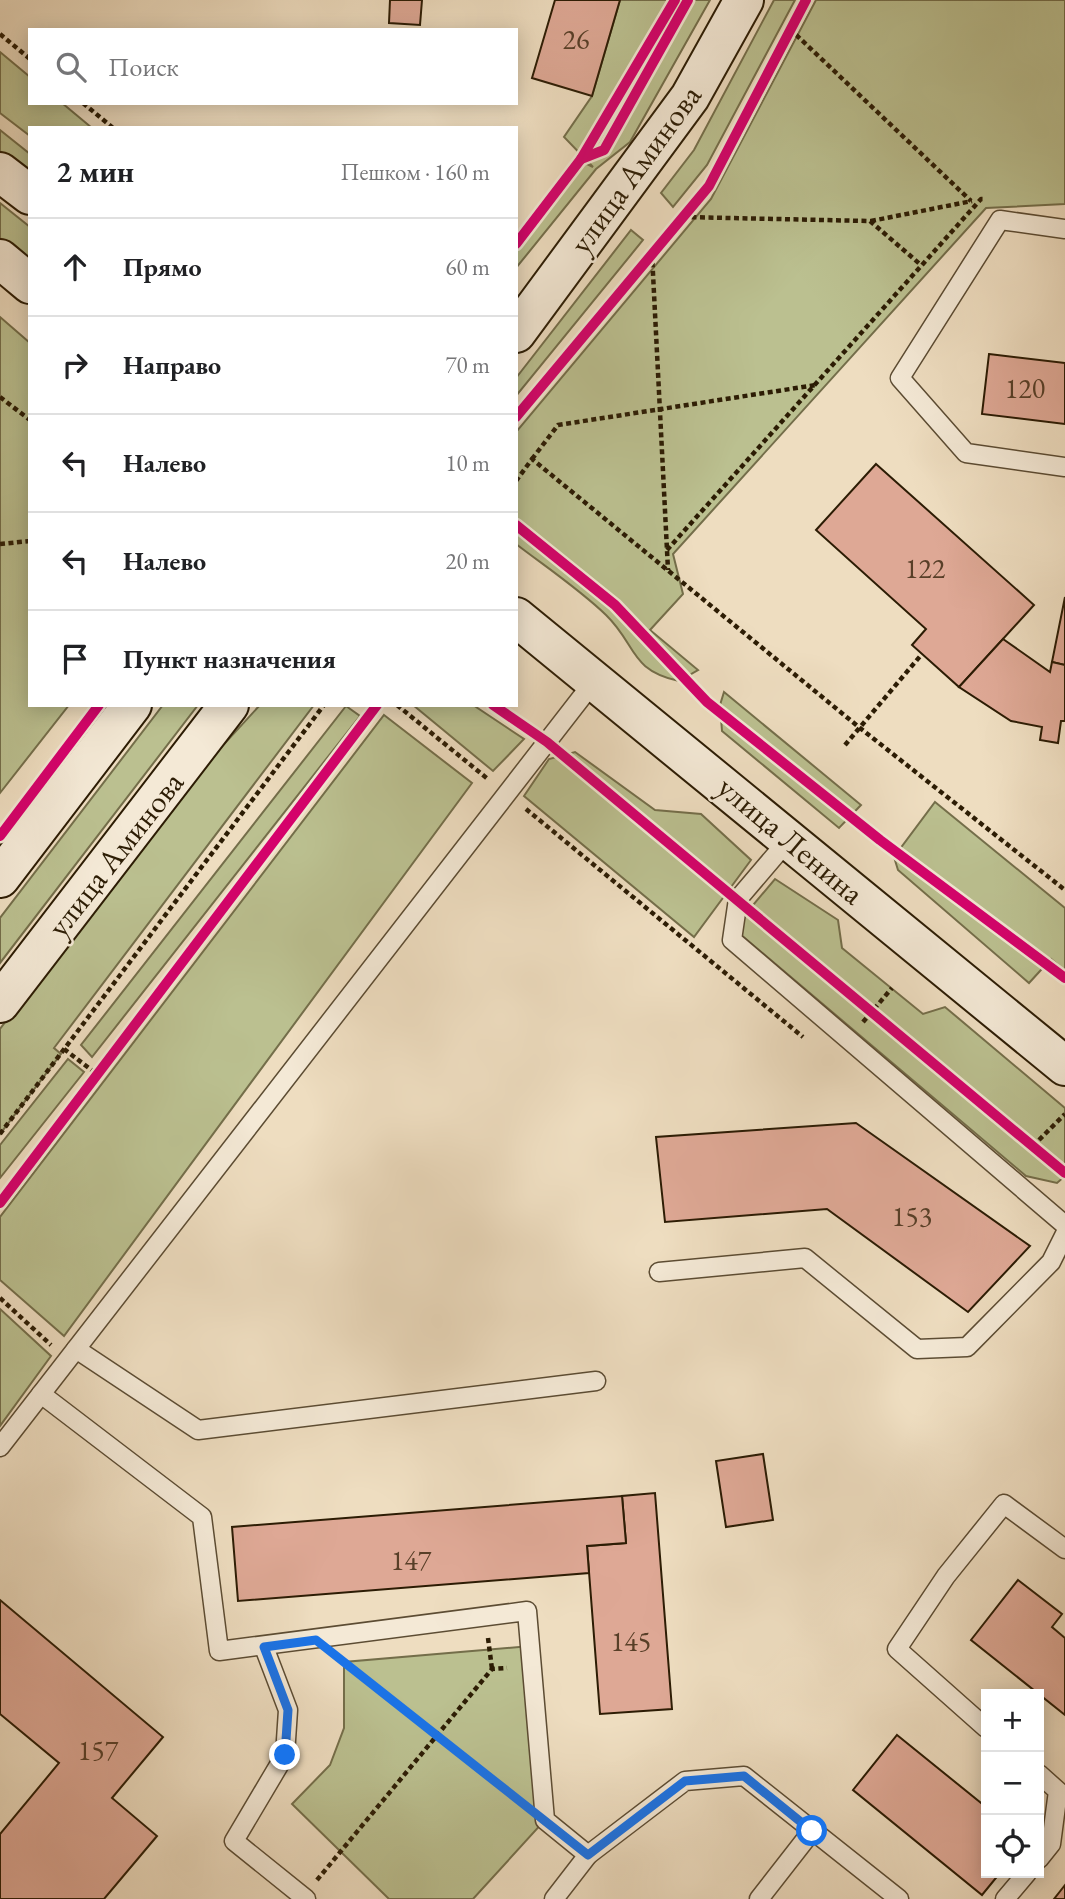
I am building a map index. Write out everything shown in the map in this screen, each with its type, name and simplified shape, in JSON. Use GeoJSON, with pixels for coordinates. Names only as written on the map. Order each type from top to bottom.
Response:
{"type":"FeatureCollection","features":[{"type":"Feature","properties":{"kind":"street","name":"улица Аминова"},"geometry":{"type":"LineString","coordinates":[[518,329],[690,97],[744,0]]}},
{"type":"Feature","properties":{"kind":"street"},"geometry":{"type":"LineString","coordinates":[[0,172],[28,193]]}},
{"type":"Feature","properties":{"kind":"street"},"geometry":{"type":"LineString","coordinates":[[0,259],[28,282]]}},
{"type":"Feature","properties":{"kind":"street","name":"улица Ленина"},"geometry":{"type":"LineString","coordinates":[[518,619],[1065,1066]]}},
{"type":"Feature","properties":{"kind":"street"},"geometry":{"type":"LineString","coordinates":[[0,878],[130,707]]}},
{"type":"Feature","properties":{"kind":"street","name":"улица Аминова"},"geometry":{"type":"LineString","coordinates":[[0,1003],[227,707]]}},
{"type":"Feature","properties":{"kind":"lane"},"geometry":{"type":"LineString","coordinates":[[1065,229],[1000,220],[900,379],[966,453],[1065,467]]}},
{"type":"Feature","properties":{"kind":"lane"},"geometry":{"type":"LineString","coordinates":[[0,1447],[595,680]]}},
{"type":"Feature","properties":{"kind":"lane"},"geometry":{"type":"LineString","coordinates":[[789,838],[738,899],[732,940],[1065,1225]]}},
{"type":"Feature","properties":{"kind":"lane"},"geometry":{"type":"LineString","coordinates":[[659,1272],[805,1258],[917,1349],[967,1347],[1051,1262],[1065,1234]]}},
{"type":"Feature","properties":{"kind":"lane"},"geometry":{"type":"LineString","coordinates":[[71,1354],[198,1430],[596,1381]]}},
{"type":"Feature","properties":{"kind":"lane"},"geometry":{"type":"LineString","coordinates":[[41,1394],[202,1517],[219,1651],[527,1611],[545,1819],[588,1855]]}},
{"type":"Feature","properties":{"kind":"lane"},"geometry":{"type":"LineString","coordinates":[[981,1724],[897,1649],[946,1576],[1004,1504],[1065,1549]]}},
{"type":"Feature","properties":{"kind":"lane"},"geometry":{"type":"LineString","coordinates":[[264,1647],[288,1710],[285,1755],[234,1841],[305,1898]]}},
{"type":"Feature","properties":{"kind":"lane"},"geometry":{"type":"LineString","coordinates":[[554,1899],[588,1855],[685,1781],[744,1776],[899,1899]]}},
{"type":"Feature","properties":{"kind":"lane"},"geometry":{"type":"LineString","coordinates":[[1044,1778],[1058,1791],[1058,1850]]}},
{"type":"Feature","properties":{"kind":"lane"},"geometry":{"type":"LineString","coordinates":[[759,1899],[812,1831]]}},
{"type":"Feature","properties":{"kind":"lane"},"geometry":{"type":"LineString","coordinates":[[1004,1899],[1023,1878]]}},
{"type":"Feature","properties":{"kind":"path"},"geometry":{"type":"LineString","coordinates":[[573,170],[675,0]]}},
{"type":"Feature","properties":{"kind":"path"},"geometry":{"type":"LineString","coordinates":[[662,46],[688,0]]}},
{"type":"Feature","properties":{"kind":"path"},"geometry":{"type":"LineString","coordinates":[[518,415],[709,186],[806,0]]}},
{"type":"Feature","properties":{"kind":"path"},"geometry":{"type":"LineString","coordinates":[[790,29],[971,201]]}},
{"type":"Feature","properties":{"kind":"path"},"geometry":{"type":"LineString","coordinates":[[0,34],[28,56]]}},
{"type":"Feature","properties":{"kind":"path"},"geometry":{"type":"LineString","coordinates":[[85,105],[111,126]]}},
{"type":"Feature","properties":{"kind":"path"},"geometry":{"type":"LineString","coordinates":[[581,159],[604,150]]}},
{"type":"Feature","properties":{"kind":"path"},"geometry":{"type":"LineString","coordinates":[[667,550],[981,199]]}},
{"type":"Feature","properties":{"kind":"path"},"geometry":{"type":"LineString","coordinates":[[682,217],[870,221],[990,199]]}},
{"type":"Feature","properties":{"kind":"path"},"geometry":{"type":"LineString","coordinates":[[870,221],[921,265]]}},
{"type":"Feature","properties":{"kind":"path"},"geometry":{"type":"LineString","coordinates":[[652,254],[668,570]]}},
{"type":"Feature","properties":{"kind":"path"},"geometry":{"type":"LineString","coordinates":[[518,478],[558,425],[817,385]]}},
{"type":"Feature","properties":{"kind":"path"},"geometry":{"type":"LineString","coordinates":[[0,397],[28,418]]}},
{"type":"Feature","properties":{"kind":"path"},"geometry":{"type":"LineString","coordinates":[[532,459],[860,728],[1065,890]]}},
{"type":"Feature","properties":{"kind":"path"},"geometry":{"type":"LineString","coordinates":[[0,544],[28,541]]}},
{"type":"Feature","properties":{"kind":"path"},"geometry":{"type":"LineString","coordinates":[[845,745],[922,654]]}},
{"type":"Feature","properties":{"kind":"path"},"geometry":{"type":"LineString","coordinates":[[0,1134],[322,707]]}},
{"type":"Feature","properties":{"kind":"path"},"geometry":{"type":"LineString","coordinates":[[399,707],[803,1038]]}},
{"type":"Feature","properties":{"kind":"path"},"geometry":{"type":"LineString","coordinates":[[848,1039],[892,988]]}},
{"type":"Feature","properties":{"kind":"path"},"geometry":{"type":"LineString","coordinates":[[862,1002],[882,1020]]}},
{"type":"Feature","properties":{"kind":"path"},"geometry":{"type":"LineString","coordinates":[[65,1049],[98,1075]]}},
{"type":"Feature","properties":{"kind":"path"},"geometry":{"type":"LineString","coordinates":[[90,1086],[106,1064]]}},
{"type":"Feature","properties":{"kind":"path"},"geometry":{"type":"LineString","coordinates":[[1033,1146],[1065,1114]]}},
{"type":"Feature","properties":{"kind":"path"},"geometry":{"type":"LineString","coordinates":[[1023,1138],[1044,1155]]}},
{"type":"Feature","properties":{"kind":"path"},"geometry":{"type":"LineString","coordinates":[[0,1298],[71,1354]]}},
{"type":"Feature","properties":{"kind":"path"},"geometry":{"type":"LineString","coordinates":[[316,1640],[545,1819]]}},
{"type":"Feature","properties":{"kind":"path"},"geometry":{"type":"LineString","coordinates":[[305,1898],[492,1669],[532,1667]]}},
{"type":"Feature","properties":{"kind":"green space"},"geometry":{"type":"Polygon","coordinates":[[[620,0],[710,0],[630,142],[596,169],[518,266],[518,238],[577,159],[593,167],[564,137],[592,96],[620,0]]]}},
{"type":"Feature","properties":{"kind":"green space"},"geometry":{"type":"Polygon","coordinates":[[[774,0],[795,0],[707,165],[673,207],[661,193],[694,150],[774,0]]]}},
{"type":"Feature","properties":{"kind":"green space"},"geometry":{"type":"Polygon","coordinates":[[[816,0],[1065,0],[1065,204],[986,208],[673,554],[683,594],[650,630],[698,670],[679,681],[663,676],[642,663],[606,615],[574,587],[518,545],[518,430],[711,199],[816,0]]]}},
{"type":"Feature","properties":{"kind":"green space"},"geometry":{"type":"Polygon","coordinates":[[[0,52],[28,75],[28,105],[64,105],[90,126],[28,126],[28,134],[0,113],[0,52]]]}},
{"type":"Feature","properties":{"kind":"green space"},"geometry":{"type":"Polygon","coordinates":[[[0,130],[28,152],[28,172],[0,151],[0,130]]]}},
{"type":"Feature","properties":{"kind":"green space"},"geometry":{"type":"Polygon","coordinates":[[[0,203],[28,225],[28,260],[0,238],[0,203]]]}},
{"type":"Feature","properties":{"kind":"green space"},"geometry":{"type":"Polygon","coordinates":[[[631,230],[643,240],[518,394],[518,375],[631,230]]]}},
{"type":"Feature","properties":{"kind":"green space"},"geometry":{"type":"Polygon","coordinates":[[[0,317],[28,341],[28,707],[67,707],[0,793],[0,317]]]}},
{"type":"Feature","properties":{"kind":"green space"},"geometry":{"type":"Polygon","coordinates":[[[724,692],[861,805],[839,828],[722,731],[720,705],[724,692]]]}},
{"type":"Feature","properties":{"kind":"green space"},"geometry":{"type":"Polygon","coordinates":[[[161,707],[196,707],[0,963],[0,918],[161,707]]]}},
{"type":"Feature","properties":{"kind":"green space"},"geometry":{"type":"Polygon","coordinates":[[[258,707],[312,707],[54,1048],[61,1054],[0,1134],[0,1029],[172,801],[258,707]]]}},
{"type":"Feature","properties":{"kind":"green space"},"geometry":{"type":"Polygon","coordinates":[[[345,707],[360,716],[92,1057],[81,1045],[345,707]]]}},
{"type":"Feature","properties":{"kind":"green space"},"geometry":{"type":"Polygon","coordinates":[[[415,707],[476,707],[524,739],[493,771],[415,707]]]}},
{"type":"Feature","properties":{"kind":"green space"},"geometry":{"type":"Polygon","coordinates":[[[384,715],[472,783],[64,1336],[0,1280],[0,1217],[384,715]]]}},
{"type":"Feature","properties":{"kind":"green space"},"geometry":{"type":"Polygon","coordinates":[[[575,752],[655,810],[701,814],[751,860],[694,937],[524,796],[549,759],[575,752]]]}},
{"type":"Feature","properties":{"kind":"green space"},"geometry":{"type":"Polygon","coordinates":[[[935,802],[1065,908],[1065,971],[1051,959],[1029,983],[898,870],[894,857],[935,802]]]}},
{"type":"Feature","properties":{"kind":"green space"},"geometry":{"type":"Polygon","coordinates":[[[775,879],[838,920],[842,948],[923,1014],[945,1007],[1065,1108],[1065,1176],[1057,1183],[1026,1176],[740,934],[743,917],[775,879]]]}},
{"type":"Feature","properties":{"kind":"green space"},"geometry":{"type":"Polygon","coordinates":[[[68,1059],[84,1072],[0,1178],[0,1145],[68,1059]]]}},
{"type":"Feature","properties":{"kind":"green space"},"geometry":{"type":"Polygon","coordinates":[[[0,1309],[51,1356],[0,1426],[0,1309]]]}},
{"type":"Feature","properties":{"kind":"green space"},"geometry":{"type":"Polygon","coordinates":[[[530,1646],[545,1820],[473,1899],[389,1899],[292,1804],[330,1765],[344,1728],[344,1662],[530,1646]]]}},
{"type":"Feature","properties":{"kind":"building"},"geometry":{"type":"Polygon","coordinates":[[[390,0],[422,0],[420,25],[389,23],[390,0]]]}},
{"type":"Feature","properties":{"kind":"building"},"geometry":{"type":"Polygon","coordinates":[[[555,0],[620,0],[592,96],[532,78],[555,0]]]}},
{"type":"Feature","properties":{"kind":"building"},"geometry":{"type":"Polygon","coordinates":[[[989,354],[1065,363],[1065,424],[982,414],[989,354]]]}},
{"type":"Feature","properties":{"kind":"building"},"geometry":{"type":"Polygon","coordinates":[[[876,464],[1034,605],[959,687],[912,645],[926,629],[816,530],[876,464]]]}},
{"type":"Feature","properties":{"kind":"building"},"geometry":{"type":"Polygon","coordinates":[[[1065,597],[1065,665],[1052,662],[1065,597]]]}},
{"type":"Feature","properties":{"kind":"building"},"geometry":{"type":"Polygon","coordinates":[[[1003,639],[1050,672],[1052,662],[1065,665],[1065,721],[1061,721],[1058,743],[1040,740],[1042,727],[1011,721],[959,687],[1003,639]]]}},
{"type":"Feature","properties":{"kind":"building"},"geometry":{"type":"Polygon","coordinates":[[[856,1123],[1030,1246],[968,1312],[827,1209],[665,1222],[656,1137],[856,1123]]]}},
{"type":"Feature","properties":{"kind":"building"},"geometry":{"type":"Polygon","coordinates":[[[763,1454],[773,1520],[726,1527],[716,1461],[763,1454]]]}},
{"type":"Feature","properties":{"kind":"building"},"geometry":{"type":"Polygon","coordinates":[[[655,1493],[672,1709],[600,1714],[587,1546],[626,1543],[622,1496],[655,1493]]]}},
{"type":"Feature","properties":{"kind":"building"},"geometry":{"type":"Polygon","coordinates":[[[622,1496],[626,1543],[587,1546],[589,1573],[238,1601],[232,1527],[622,1496]]]}},
{"type":"Feature","properties":{"kind":"building"},"geometry":{"type":"Polygon","coordinates":[[[1018,1580],[1062,1614],[1052,1627],[1065,1638],[1065,1715],[1044,1698],[1044,1689],[1032,1689],[971,1640],[1018,1580]]]}},
{"type":"Feature","properties":{"kind":"building"},"geometry":{"type":"Polygon","coordinates":[[[0,1600],[163,1737],[112,1798],[157,1836],[104,1899],[0,1899],[0,1834],[59,1763],[0,1714],[0,1600]]]}},
{"type":"Feature","properties":{"kind":"building"},"geometry":{"type":"Polygon","coordinates":[[[897,1735],[981,1803],[981,1878],[996,1878],[982,1895],[853,1790],[897,1735]]]}},
{"type":"Feature","properties":{"kind":"building"},"geometry":{"type":"Polygon","coordinates":[[[1065,1885],[1065,1899],[1054,1899],[1065,1885]]]}},
{"type":"Feature","properties":{"kind":"cycle path"},"geometry":{"type":"LineString","coordinates":[[518,241],[581,159],[675,0]]}},
{"type":"Feature","properties":{"kind":"cycle path"},"geometry":{"type":"LineString","coordinates":[[581,159],[604,150],[688,0]]}},
{"type":"Feature","properties":{"kind":"cycle path"},"geometry":{"type":"LineString","coordinates":[[518,415],[709,186],[806,0]]}},
{"type":"Feature","properties":{"kind":"cycle path"},"geometry":{"type":"LineString","coordinates":[[518,527],[615,605],[707,702],[880,840],[1065,978]]}},
{"type":"Feature","properties":{"kind":"cycle path"},"geometry":{"type":"LineString","coordinates":[[0,836],[97,707]]}},
{"type":"Feature","properties":{"kind":"cycle path"},"geometry":{"type":"LineString","coordinates":[[0,1203],[375,707]]}},
{"type":"Feature","properties":{"kind":"cycle path"},"geometry":{"type":"LineString","coordinates":[[496,707],[547,742],[1065,1173]]}},
{"type":"Feature","properties":{"kind":"route"},"geometry":{"type":"LineString","coordinates":[[285,1755],[288,1710],[264,1647],[316,1640],[588,1855],[685,1781],[744,1776],[812,1831]]}}]}
